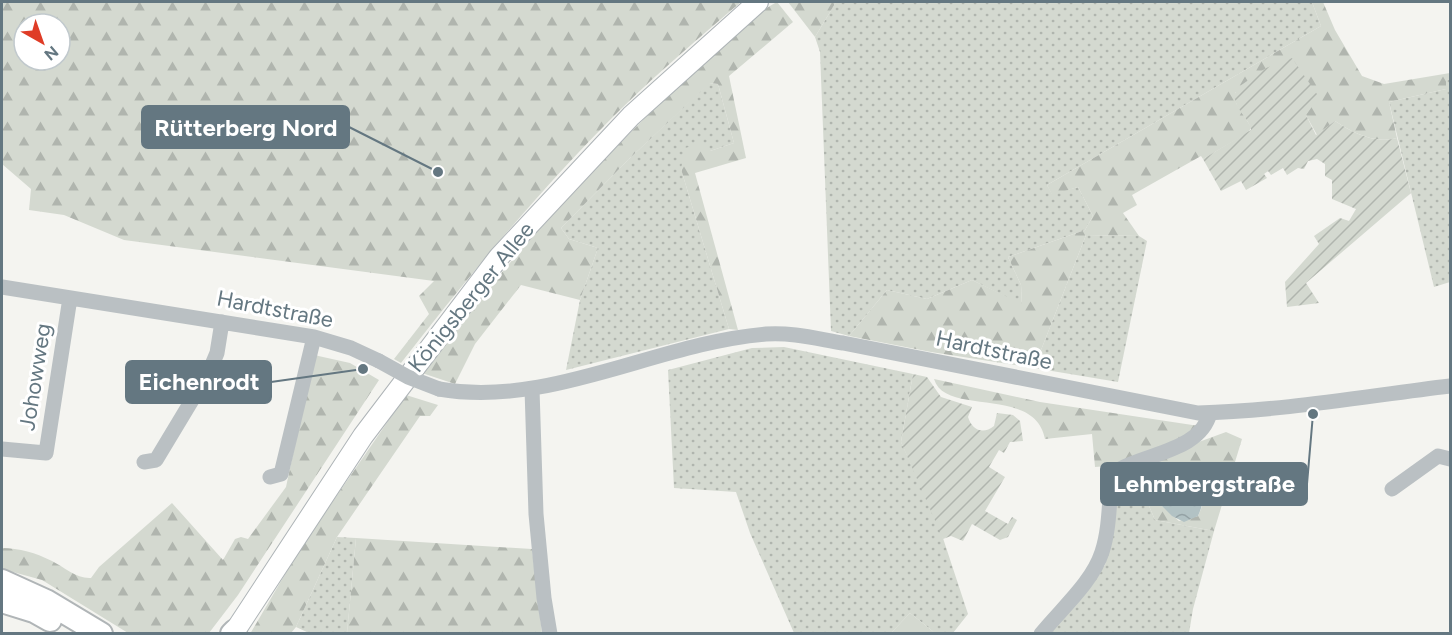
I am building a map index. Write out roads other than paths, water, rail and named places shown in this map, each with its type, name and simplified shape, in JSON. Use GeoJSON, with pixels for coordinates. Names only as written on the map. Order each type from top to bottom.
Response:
{"type":"FeatureCollection","features":[{"type":"Feature","properties":{"kind":"highway"},"geometry":{"type":"LineString","coordinates":[[2,580],[46,601],[101,633]]}},
{"type":"Feature","properties":{"kind":"highway"},"geometry":{"type":"LineString","coordinates":[[2,601],[34,611],[73,633]]}},
{"type":"Feature","properties":{"kind":"main road","name":"Königsberger Allee"},"geometry":{"type":"LineString","coordinates":[[233,633],[369,427],[499,257],[631,116],[758,2]]}},
{"type":"Feature","properties":{"kind":"street","name":"Hardtstraße"},"geometry":{"type":"LineString","coordinates":[[2,288],[314,337],[351,348],[408,377],[439,389],[497,392],[532,389],[741,337],[788,334],[897,353],[1122,400],[1210,413],[1315,405],[1450,386]]}},
{"type":"Feature","properties":{"kind":"street","name":"Johowweg"},"geometry":{"type":"LineString","coordinates":[[2,449],[46,453],[70,298]]}},
{"type":"Feature","properties":{"kind":"street"},"geometry":{"type":"LineString","coordinates":[[144,462],[156,460],[209,372],[217,352],[222,322]]}},
{"type":"Feature","properties":{"kind":"street"},"geometry":{"type":"LineString","coordinates":[[270,477],[281,474],[314,337]]}},
{"type":"Feature","properties":{"kind":"street"},"geometry":{"type":"LineString","coordinates":[[532,389],[537,524],[550,633]]}},
{"type":"Feature","properties":{"kind":"street"},"geometry":{"type":"LineString","coordinates":[[1041,633],[1093,571],[1102,554],[1112,474],[1125,464],[1182,444],[1197,436],[1207,425],[1210,413]]}},
{"type":"Feature","properties":{"kind":"street"},"geometry":{"type":"LineString","coordinates":[[1392,489],[1438,456],[1450,459]]}},
{"type":"Feature","properties":{"kind":"water"},"geometry":{"type":"Polygon","coordinates":[[[1182,473],[1196,478],[1203,495],[1198,516],[1184,522],[1172,516],[1160,504],[1169,478],[1182,473]]]}},
{"type":"Feature","properties":{"kind":"place","name":"Rütterberg Nord"},"geometry":{"type":"Point","coordinates":[438,172]}},
{"type":"Feature","properties":{"kind":"place","name":"Eichenrodt"},"geometry":{"type":"Point","coordinates":[363,369]}},
{"type":"Feature","properties":{"kind":"place","name":"Lehmbergstraße"},"geometry":{"type":"Point","coordinates":[1313,414]}}]}
